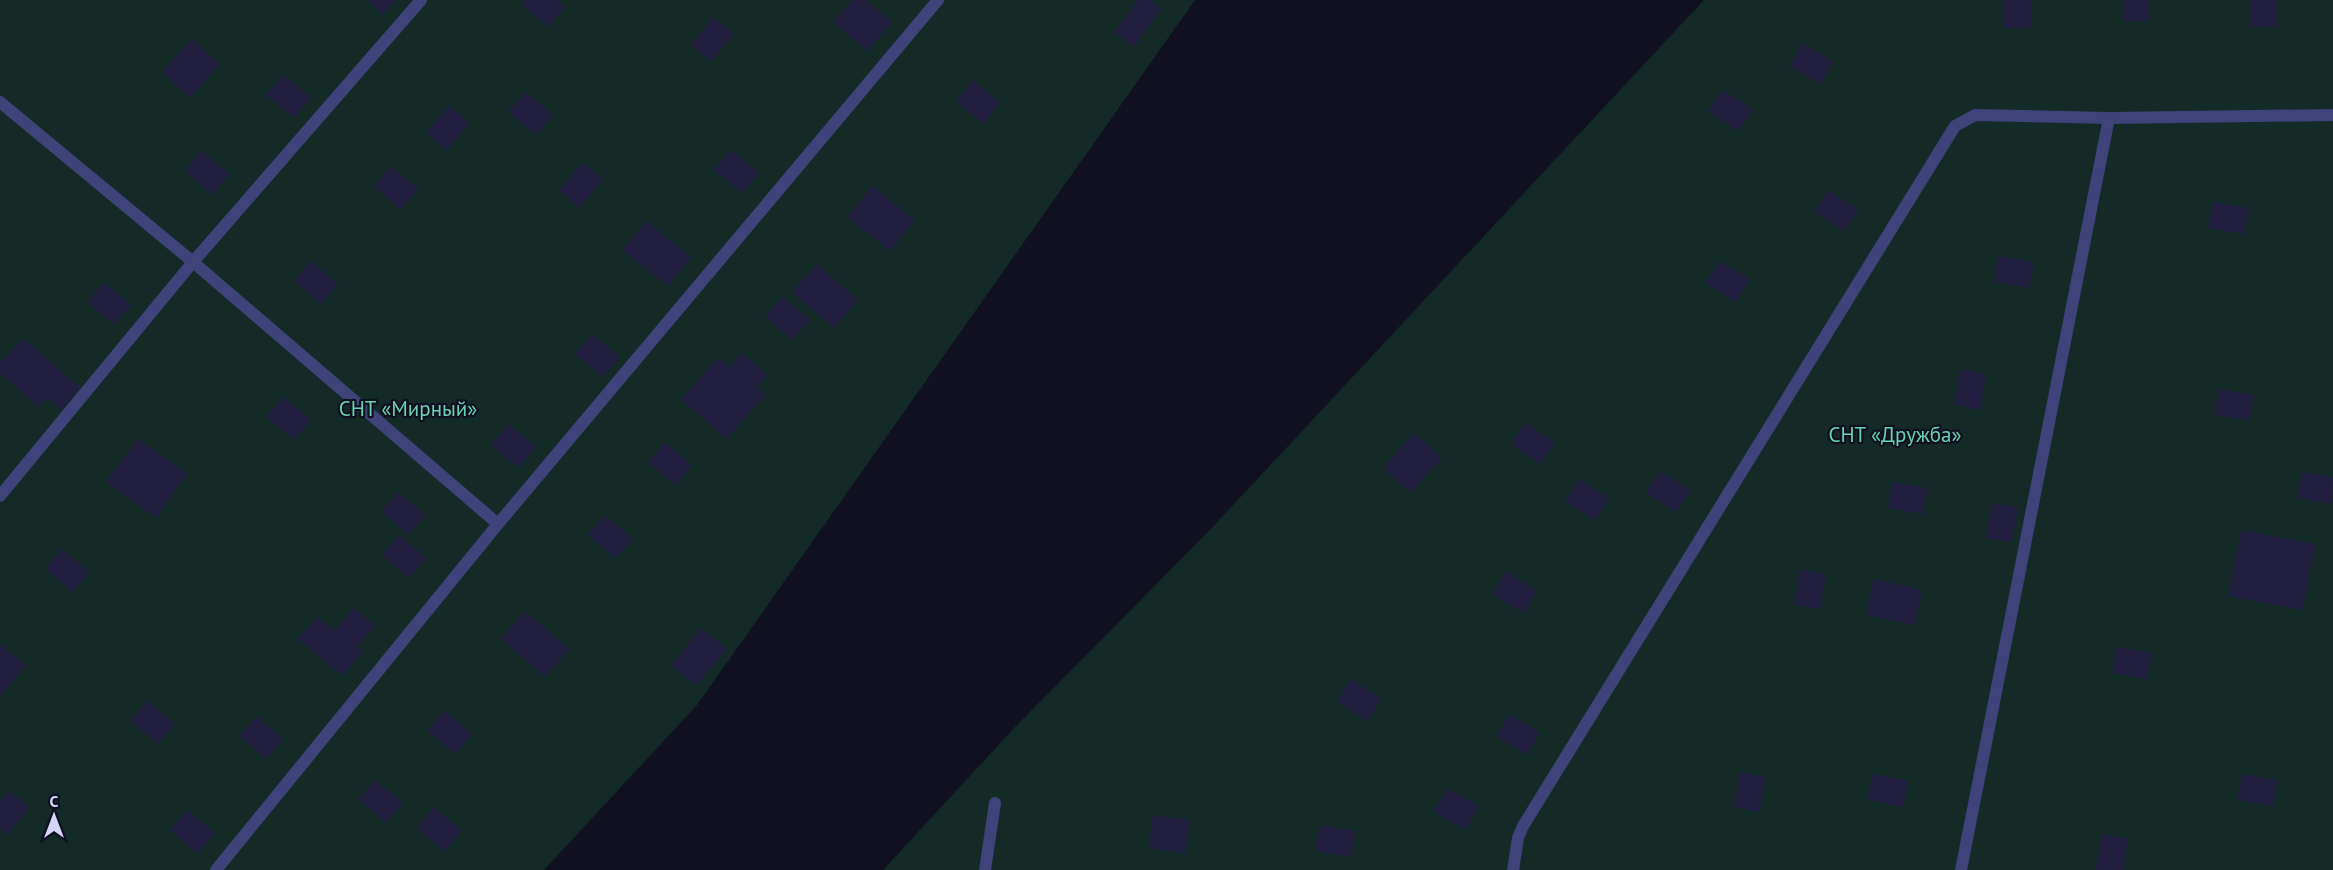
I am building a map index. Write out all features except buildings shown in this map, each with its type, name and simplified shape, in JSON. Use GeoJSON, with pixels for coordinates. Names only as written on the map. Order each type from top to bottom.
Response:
{"type":"FeatureCollection","features":[{"type":"Feature","properties":{"kind":"lane"},"geometry":{"type":"LineString","coordinates":[[0,496],[193,262],[421,0]]}},
{"type":"Feature","properties":{"kind":"lane"},"geometry":{"type":"LineString","coordinates":[[216,870],[498,524],[938,0]]}},
{"type":"Feature","properties":{"kind":"lane"},"geometry":{"type":"LineString","coordinates":[[0,102],[193,262],[498,524]]}},
{"type":"Feature","properties":{"kind":"lane"},"geometry":{"type":"LineString","coordinates":[[1513,870],[1518,838],[1523,826],[1955,126],[1975,115],[2109,118],[2333,115]]}},
{"type":"Feature","properties":{"kind":"lane"},"geometry":{"type":"LineString","coordinates":[[1961,870],[2109,118]]}},
{"type":"Feature","properties":{"kind":"lane"},"geometry":{"type":"LineString","coordinates":[[985,870],[995,803]]}},
{"type":"Feature","properties":{"kind":"green space","name":"СНТ «Мирный»"},"geometry":{"type":"Polygon","coordinates":[[[0,0],[1195,0],[697,705],[544,870],[0,870],[0,0]]]}},
{"type":"Feature","properties":{"kind":"green space","name":"СНТ «Дружба»"},"geometry":{"type":"Polygon","coordinates":[[[1704,0],[2333,0],[2333,870],[883,870],[1016,726],[1207,533],[1704,0]]]}}]}
